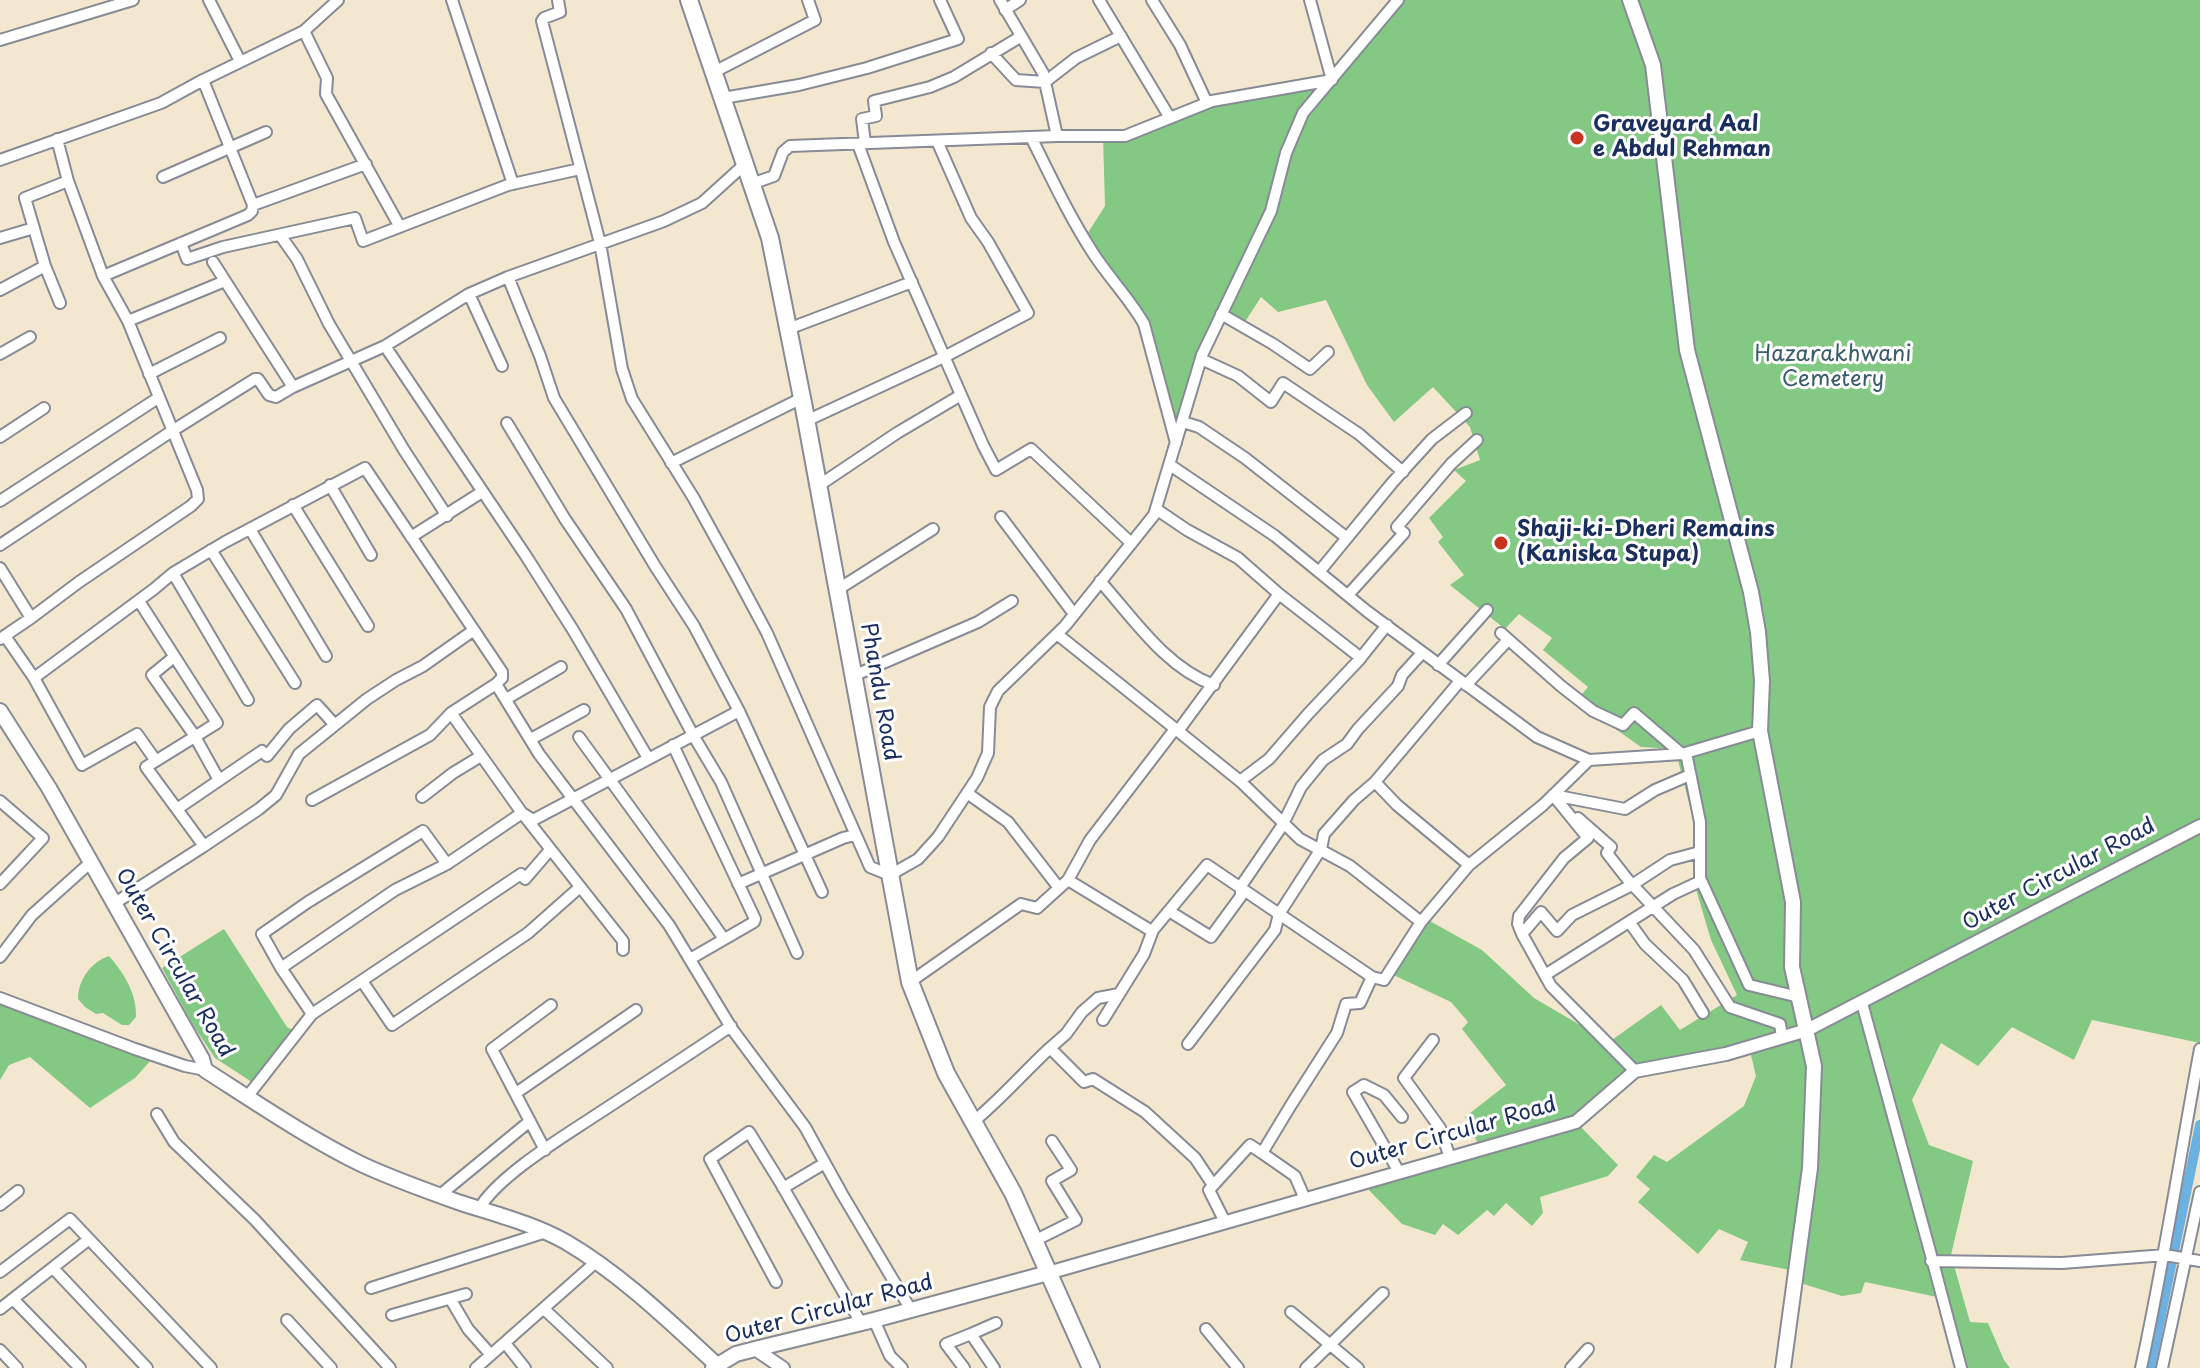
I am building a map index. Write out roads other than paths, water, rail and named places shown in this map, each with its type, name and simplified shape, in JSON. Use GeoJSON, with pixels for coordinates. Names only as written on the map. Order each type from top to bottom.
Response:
{"type":"FeatureCollection","features":[{"type":"Feature","properties":{"kind":"main road","name":"Phandu Road"},"geometry":{"type":"LineString","coordinates":[[689,0],[770,238],[910,982],[946,1073],[1013,1193],[1091,1368]]}},
{"type":"Feature","properties":{"kind":"main road"},"geometry":{"type":"LineString","coordinates":[[1630,0],[1653,65],[1687,350],[1751,592],[1758,632],[1762,681],[1760,731],[1793,902],[1792,967],[1814,1066],[1810,1168],[1783,1368]]}},
{"type":"Feature","properties":{"kind":"main road","name":"Outer Circular Road"},"geometry":{"type":"LineString","coordinates":[[0,711],[49,788],[115,903],[202,1059],[205,1070],[361,1164],[546,1232],[596,1262],[655,1307],[716,1367],[736,1354],[1048,1273]]}},
{"type":"Feature","properties":{"kind":"street"},"geometry":{"type":"LineString","coordinates":[[0,40],[133,0]]}},
{"type":"Feature","properties":{"kind":"street"},"geometry":{"type":"LineString","coordinates":[[209,0],[240,61]]}},
{"type":"Feature","properties":{"kind":"street"},"geometry":{"type":"LineString","coordinates":[[0,160],[161,103],[304,31],[326,5],[338,0]]}},
{"type":"Feature","properties":{"kind":"street"},"geometry":{"type":"LineString","coordinates":[[452,0],[513,184]]}},
{"type":"Feature","properties":{"kind":"street"},"geometry":{"type":"LineString","coordinates":[[558,0],[560,12],[542,21],[600,243],[628,389],[767,633],[870,867],[890,875],[918,859],[938,837],[977,778],[988,753],[990,707],[998,691],[1057,634],[1154,515],[1201,359],[1271,211],[1286,153],[1303,113],[1398,0]]}},
{"type":"Feature","properties":{"kind":"street"},"geometry":{"type":"LineString","coordinates":[[714,72],[815,20],[808,0]]}},
{"type":"Feature","properties":{"kind":"street"},"geometry":{"type":"LineString","coordinates":[[723,98],[799,85],[867,68],[958,39],[940,0]]}},
{"type":"Feature","properties":{"kind":"street"},"geometry":{"type":"LineString","coordinates":[[1020,0],[1002,5],[1043,73],[1057,136]]}},
{"type":"Feature","properties":{"kind":"street"},"geometry":{"type":"LineString","coordinates":[[1099,0],[1170,118]]}},
{"type":"Feature","properties":{"kind":"street"},"geometry":{"type":"LineString","coordinates":[[1152,0],[1180,45],[1207,103]]}},
{"type":"Feature","properties":{"kind":"street"},"geometry":{"type":"LineString","coordinates":[[1310,0],[1332,80]]}},
{"type":"Feature","properties":{"kind":"street"},"geometry":{"type":"LineString","coordinates":[[304,31],[327,78],[326,94],[400,227]]}},
{"type":"Feature","properties":{"kind":"street"},"geometry":{"type":"LineString","coordinates":[[991,53],[1016,80],[1045,82],[1076,58],[1121,36]]}},
{"type":"Feature","properties":{"kind":"street"},"geometry":{"type":"LineString","coordinates":[[1020,37],[954,77],[930,87],[874,101],[876,116],[862,119],[861,144],[894,242],[996,470],[1031,449],[1130,542]]}},
{"type":"Feature","properties":{"kind":"street"},"geometry":{"type":"LineString","coordinates":[[103,276],[252,211],[253,205],[203,80]]}},
{"type":"Feature","properties":{"kind":"street"},"geometry":{"type":"LineString","coordinates":[[751,184],[774,176],[783,152],[790,146],[1125,136],[1207,103],[1332,80]]}},
{"type":"Feature","properties":{"kind":"street"},"geometry":{"type":"LineString","coordinates":[[163,177],[266,132]]}},
{"type":"Feature","properties":{"kind":"street"},"geometry":{"type":"LineString","coordinates":[[1031,137],[1071,219],[1144,324],[1176,445]]}},
{"type":"Feature","properties":{"kind":"street"},"geometry":{"type":"LineString","coordinates":[[57,139],[68,181],[103,276],[128,321],[198,499],[2,637],[34,678],[82,765],[137,734],[156,761]]}},
{"type":"Feature","properties":{"kind":"street"},"geometry":{"type":"LineString","coordinates":[[806,421],[944,357],[1028,313],[971,218],[937,141]]}},
{"type":"Feature","properties":{"kind":"street"},"geometry":{"type":"LineString","coordinates":[[253,205],[366,164]]}},
{"type":"Feature","properties":{"kind":"street"},"geometry":{"type":"LineString","coordinates":[[0,545],[255,379],[262,381],[273,397],[385,346],[469,294],[664,221],[702,203],[745,164]]}},
{"type":"Feature","properties":{"kind":"street"},"geometry":{"type":"LineString","coordinates":[[181,243],[187,259],[223,247],[355,218],[363,241],[513,184],[580,169]]}},
{"type":"Feature","properties":{"kind":"street"},"geometry":{"type":"LineString","coordinates":[[60,303],[45,266],[25,198],[68,181]]}},
{"type":"Feature","properties":{"kind":"street"},"geometry":{"type":"LineString","coordinates":[[0,238],[34,228]]}},
{"type":"Feature","properties":{"kind":"street"},"geometry":{"type":"LineString","coordinates":[[280,235],[297,259],[329,324],[447,516]]}},
{"type":"Feature","properties":{"kind":"street"},"geometry":{"type":"LineString","coordinates":[[213,262],[293,387]]}},
{"type":"Feature","properties":{"kind":"street"},"geometry":{"type":"LineString","coordinates":[[0,290],[45,266]]}},
{"type":"Feature","properties":{"kind":"street"},"geometry":{"type":"LineString","coordinates":[[508,277],[554,398],[694,626],[739,711],[822,892]]}},
{"type":"Feature","properties":{"kind":"street"},"geometry":{"type":"LineString","coordinates":[[128,321],[225,281]]}},
{"type":"Feature","properties":{"kind":"street"},"geometry":{"type":"LineString","coordinates":[[788,329],[912,282]]}},
{"type":"Feature","properties":{"kind":"street"},"geometry":{"type":"LineString","coordinates":[[469,294],[502,366]]}},
{"type":"Feature","properties":{"kind":"street"},"geometry":{"type":"LineString","coordinates":[[1221,314],[1310,369],[1328,352]]}},
{"type":"Feature","properties":{"kind":"street"},"geometry":{"type":"LineString","coordinates":[[0,354],[30,337]]}},
{"type":"Feature","properties":{"kind":"street"},"geometry":{"type":"LineString","coordinates":[[149,374],[220,338]]}},
{"type":"Feature","properties":{"kind":"street"},"geometry":{"type":"LineString","coordinates":[[385,346],[526,556],[648,758]]}},
{"type":"Feature","properties":{"kind":"street"},"geometry":{"type":"LineString","coordinates":[[1201,359],[1238,376],[1271,402],[1283,383],[1359,434],[1403,472]]}},
{"type":"Feature","properties":{"kind":"street"},"geometry":{"type":"LineString","coordinates":[[818,486],[961,395]]}},
{"type":"Feature","properties":{"kind":"street"},"geometry":{"type":"LineString","coordinates":[[0,501],[158,398]]}},
{"type":"Feature","properties":{"kind":"street"},"geometry":{"type":"LineString","coordinates":[[671,463],[802,398]]}},
{"type":"Feature","properties":{"kind":"street"},"geometry":{"type":"LineString","coordinates":[[0,437],[44,408]]}},
{"type":"Feature","properties":{"kind":"street"},"geometry":{"type":"LineString","coordinates":[[1319,572],[1432,439],[1466,413]]}},
{"type":"Feature","properties":{"kind":"street"},"geometry":{"type":"LineString","coordinates":[[1183,422],[1199,427],[1245,458],[1347,538]]}},
{"type":"Feature","properties":{"kind":"street"},"geometry":{"type":"LineString","coordinates":[[507,423],[565,519],[626,609],[721,782],[797,953]]}},
{"type":"Feature","properties":{"kind":"street"},"geometry":{"type":"LineString","coordinates":[[1348,595],[1404,533],[1397,527],[1451,464],[1477,440]]}},
{"type":"Feature","properties":{"kind":"street"},"geometry":{"type":"LineString","coordinates":[[1170,465],[1275,536],[1422,653],[1537,737],[1589,760],[1684,754],[1760,731]]}},
{"type":"Feature","properties":{"kind":"street"},"geometry":{"type":"LineString","coordinates":[[34,678],[173,573],[365,468],[502,672],[502,678],[451,713],[430,735],[312,800]]}},
{"type":"Feature","properties":{"kind":"street"},"geometry":{"type":"LineString","coordinates":[[330,485],[371,555]]}},
{"type":"Feature","properties":{"kind":"street"},"geometry":{"type":"LineString","coordinates":[[411,537],[482,492]]}},
{"type":"Feature","properties":{"kind":"street"},"geometry":{"type":"LineString","coordinates":[[293,505],[368,626]]}},
{"type":"Feature","properties":{"kind":"street"},"geometry":{"type":"LineString","coordinates":[[1156,509],[1238,558],[1361,658]]}},
{"type":"Feature","properties":{"kind":"street"},"geometry":{"type":"LineString","coordinates":[[1001,517],[1074,614]]}},
{"type":"Feature","properties":{"kind":"street"},"geometry":{"type":"LineString","coordinates":[[250,529],[326,656]]}},
{"type":"Feature","properties":{"kind":"street"},"geometry":{"type":"LineString","coordinates":[[837,590],[933,529]]}},
{"type":"Feature","properties":{"kind":"street"},"geometry":{"type":"LineString","coordinates":[[211,550],[295,683]]}},
{"type":"Feature","properties":{"kind":"street"},"geometry":{"type":"LineString","coordinates":[[0,568],[31,618]]}},
{"type":"Feature","properties":{"kind":"street"},"geometry":{"type":"LineString","coordinates":[[173,573],[248,700]]}},
{"type":"Feature","properties":{"kind":"street"},"geometry":{"type":"LineString","coordinates":[[1100,581],[1166,655],[1203,681],[1214,685]]}},
{"type":"Feature","properties":{"kind":"street"},"geometry":{"type":"LineString","coordinates":[[910,982],[1021,904],[1037,908],[1063,884],[1090,840],[1214,685],[1279,594]]}},
{"type":"Feature","properties":{"kind":"street"},"geometry":{"type":"LineString","coordinates":[[139,601],[217,723],[146,767],[204,846]]}},
{"type":"Feature","properties":{"kind":"street"},"geometry":{"type":"LineString","coordinates":[[853,676],[978,622],[1012,601]]}},
{"type":"Feature","properties":{"kind":"street"},"geometry":{"type":"LineString","coordinates":[[1438,665],[1487,610]]}},
{"type":"Feature","properties":{"kind":"street"},"geometry":{"type":"LineString","coordinates":[[1240,781],[1269,759],[1387,625]]}},
{"type":"Feature","properties":{"kind":"street"},"geometry":{"type":"LineString","coordinates":[[115,903],[259,809],[276,795],[299,754],[367,699],[423,666],[474,630]]}},
{"type":"Feature","properties":{"kind":"street"},"geometry":{"type":"LineString","coordinates":[[1057,634],[1240,781],[1300,839],[1350,866],[1421,922]]}},
{"type":"Feature","properties":{"kind":"street"},"geometry":{"type":"LineString","coordinates":[[1188,1044],[1275,930],[1279,914],[1321,849],[1324,834],[1505,637],[1593,711],[1623,725],[1634,713],[1684,754],[1700,822],[1701,881],[1749,985],[1799,997]]}},
{"type":"Feature","properties":{"kind":"street"},"geometry":{"type":"LineString","coordinates":[[1169,911],[1211,937],[1241,896],[1241,886],[1283,823],[1301,787],[1323,760],[1347,744],[1398,686],[1402,675],[1422,653]]}},
{"type":"Feature","properties":{"kind":"street"},"geometry":{"type":"LineString","coordinates":[[174,657],[152,675],[195,737],[219,780]]}},
{"type":"Feature","properties":{"kind":"street"},"geometry":{"type":"LineString","coordinates":[[506,699],[561,667]]}},
{"type":"Feature","properties":{"kind":"street"},"geometry":{"type":"LineString","coordinates":[[496,684],[573,799],[669,925],[731,1026],[805,1127],[911,1310]]}},
{"type":"Feature","properties":{"kind":"street"},"geometry":{"type":"LineString","coordinates":[[177,809],[262,751],[267,756],[289,729],[317,705],[335,725]]}},
{"type":"Feature","properties":{"kind":"street"},"geometry":{"type":"LineString","coordinates":[[531,739],[584,710]]}},
{"type":"Feature","properties":{"kind":"street"},"geometry":{"type":"LineString","coordinates":[[522,813],[533,820],[739,711]]}},
{"type":"Feature","properties":{"kind":"street"},"geometry":{"type":"LineString","coordinates":[[451,713],[522,813],[623,941],[623,950]]}},
{"type":"Feature","properties":{"kind":"street"},"geometry":{"type":"LineString","coordinates":[[579,737],[724,939]]}},
{"type":"Feature","properties":{"kind":"street"},"geometry":{"type":"LineString","coordinates":[[673,745],[755,919],[690,959]]}},
{"type":"Feature","properties":{"kind":"street"},"geometry":{"type":"LineString","coordinates":[[422,797],[481,756]]}},
{"type":"Feature","properties":{"kind":"street"},"geometry":{"type":"LineString","coordinates":[[1103,1020],[1144,954],[1153,930],[1207,865],[1372,977],[1384,980],[1421,922],[1469,865],[1553,795],[1589,760]]}},
{"type":"Feature","properties":{"kind":"street"},"geometry":{"type":"LineString","coordinates":[[1553,795],[1625,809],[1655,790],[1690,775]]}},
{"type":"Feature","properties":{"kind":"street"},"geometry":{"type":"LineString","coordinates":[[1375,782],[1397,805],[1469,865]]}},
{"type":"Feature","properties":{"kind":"street"},"geometry":{"type":"LineString","coordinates":[[967,793],[1008,822],[1063,884]]}},
{"type":"Feature","properties":{"kind":"street"},"geometry":{"type":"LineString","coordinates":[[1553,795],[1611,847],[1607,853],[1632,885],[1694,950],[1730,1007],[1780,1024],[1782,1037]]}},
{"type":"Feature","properties":{"kind":"street"},"geometry":{"type":"LineString","coordinates":[[1553,795],[1588,838],[1564,858],[1536,892],[1519,916],[1518,924],[1551,986],[1635,1071]]}},
{"type":"Feature","properties":{"kind":"street"},"geometry":{"type":"LineString","coordinates":[[0,801],[43,838],[0,884]]}},
{"type":"Feature","properties":{"kind":"street"},"geometry":{"type":"LineString","coordinates":[[281,968],[395,890],[447,864],[522,813]]}},
{"type":"Feature","properties":{"kind":"street","name":"Outer Circular Road"},"geometry":{"type":"LineString","coordinates":[[1048,1273],[1576,1122],[1635,1071],[1726,1054],[1807,1030],[2200,826]]}},
{"type":"Feature","properties":{"kind":"street"},"geometry":{"type":"LineString","coordinates":[[312,1014],[262,934],[423,831],[447,864]]}},
{"type":"Feature","properties":{"kind":"street"},"geometry":{"type":"LineString","coordinates":[[738,884],[855,835]]}},
{"type":"Feature","properties":{"kind":"street"},"geometry":{"type":"LineString","coordinates":[[247,1097],[312,1014],[521,874],[525,879],[550,850]]}},
{"type":"Feature","properties":{"kind":"street"},"geometry":{"type":"LineString","coordinates":[[1522,934],[1541,912],[1557,931],[1572,915],[1632,885],[1670,860],[1700,852]]}},
{"type":"Feature","properties":{"kind":"street"},"geometry":{"type":"LineString","coordinates":[[0,957],[32,915],[91,862]]}},
{"type":"Feature","properties":{"kind":"street"},"geometry":{"type":"LineString","coordinates":[[1063,884],[1072,881],[1153,930]]}},
{"type":"Feature","properties":{"kind":"street"},"geometry":{"type":"LineString","coordinates":[[1545,975],[1673,894],[1701,881]]}},
{"type":"Feature","properties":{"kind":"street"},"geometry":{"type":"LineString","coordinates":[[362,981],[392,1025],[528,933],[580,887]]}},
{"type":"Feature","properties":{"kind":"street"},"geometry":{"type":"LineString","coordinates":[[1630,923],[1645,944],[1683,980],[1703,1013]]}},
{"type":"Feature","properties":{"kind":"street"},"geometry":{"type":"LineString","coordinates":[[1262,1153],[1337,1033],[1346,1004],[1360,1003],[1372,977]]}},
{"type":"Feature","properties":{"kind":"street"},"geometry":{"type":"LineString","coordinates":[[973,1122],[1003,1097],[1018,1077],[1066,1034],[1082,1012],[1098,998],[1119,994]]}},
{"type":"Feature","properties":{"kind":"street"},"geometry":{"type":"LineString","coordinates":[[0,998],[135,1049],[205,1070]]}},
{"type":"Feature","properties":{"kind":"street"},"geometry":{"type":"LineString","coordinates":[[1862,1003],[1961,1368]]}},
{"type":"Feature","properties":{"kind":"street"},"geometry":{"type":"LineString","coordinates":[[545,1150],[492,1049],[551,1005]]}},
{"type":"Feature","properties":{"kind":"street"},"geometry":{"type":"LineString","coordinates":[[516,1093],[636,1010]]}},
{"type":"Feature","properties":{"kind":"street"},"geometry":{"type":"LineString","coordinates":[[479,1209],[485,1199],[517,1170],[731,1026]]}},
{"type":"Feature","properties":{"kind":"street"},"geometry":{"type":"LineString","coordinates":[[1433,1040],[1404,1078],[1440,1128],[1450,1158]]}},
{"type":"Feature","properties":{"kind":"street"},"geometry":{"type":"LineString","coordinates":[[1050,1048],[1084,1082],[1093,1079],[1145,1112],[1195,1158],[1213,1185]]}},
{"type":"Feature","properties":{"kind":"street"},"geometry":{"type":"LineString","coordinates":[[2141,1368],[2165,1255],[2175,1181],[2200,1049]]}},
{"type":"Feature","properties":{"kind":"street"},"geometry":{"type":"LineString","coordinates":[[1399,1172],[1353,1092],[1364,1085],[1384,1095],[1402,1117]]}},
{"type":"Feature","properties":{"kind":"street"},"geometry":{"type":"LineString","coordinates":[[157,1114],[174,1142],[255,1220],[390,1368]]}},
{"type":"Feature","properties":{"kind":"street"},"geometry":{"type":"LineString","coordinates":[[440,1195],[530,1121]]}},
{"type":"Feature","properties":{"kind":"street"},"geometry":{"type":"LineString","coordinates":[[776,1282],[710,1159],[749,1132],[867,1322],[902,1368]]}},
{"type":"Feature","properties":{"kind":"street"},"geometry":{"type":"LineString","coordinates":[[1034,1241],[1076,1220],[1052,1181],[1071,1170],[1052,1141]]}},
{"type":"Feature","properties":{"kind":"street"},"geometry":{"type":"LineString","coordinates":[[1225,1222],[1209,1190],[1250,1145],[1295,1176],[1305,1199]]}},
{"type":"Feature","properties":{"kind":"street"},"geometry":{"type":"LineString","coordinates":[[783,1188],[825,1163]]}},
{"type":"Feature","properties":{"kind":"street"},"geometry":{"type":"LineString","coordinates":[[0,1205],[18,1191]]}},
{"type":"Feature","properties":{"kind":"street"},"geometry":{"type":"LineString","coordinates":[[2162,1368],[2200,1192]]}},
{"type":"Feature","properties":{"kind":"street"},"geometry":{"type":"LineString","coordinates":[[0,1272],[70,1219],[206,1366]]}},
{"type":"Feature","properties":{"kind":"street"},"geometry":{"type":"LineString","coordinates":[[371,1288],[546,1232]]}},
{"type":"Feature","properties":{"kind":"street"},"geometry":{"type":"LineString","coordinates":[[0,1309],[88,1240]]}},
{"type":"Feature","properties":{"kind":"street"},"geometry":{"type":"LineString","coordinates":[[1931,1261],[2062,1263],[2165,1255],[2200,1261]]}},
{"type":"Feature","properties":{"kind":"street"},"geometry":{"type":"LineString","coordinates":[[476,1368],[596,1262]]}},
{"type":"Feature","properties":{"kind":"street"},"geometry":{"type":"LineString","coordinates":[[53,1268],[147,1368]]}},
{"type":"Feature","properties":{"kind":"street"},"geometry":{"type":"LineString","coordinates":[[1306,1368],[1383,1293]]}},
{"type":"Feature","properties":{"kind":"street"},"geometry":{"type":"LineString","coordinates":[[392,1315],[466,1294]]}},
{"type":"Feature","properties":{"kind":"street"},"geometry":{"type":"LineString","coordinates":[[13,1299],[80,1368]]}},
{"type":"Feature","properties":{"kind":"street"},"geometry":{"type":"LineString","coordinates":[[451,1300],[468,1329],[491,1355]]}},
{"type":"Feature","properties":{"kind":"street"},"geometry":{"type":"LineString","coordinates":[[544,1309],[607,1368]]}},
{"type":"Feature","properties":{"kind":"street"},"geometry":{"type":"LineString","coordinates":[[1291,1312],[1358,1368]]}},
{"type":"Feature","properties":{"kind":"street"},"geometry":{"type":"LineString","coordinates":[[287,1320],[331,1368]]}},
{"type":"Feature","properties":{"kind":"street"},"geometry":{"type":"LineString","coordinates":[[964,1368],[946,1344],[996,1323]]}},
{"type":"Feature","properties":{"kind":"street"},"geometry":{"type":"LineString","coordinates":[[1206,1329],[1238,1368]]}},
{"type":"Feature","properties":{"kind":"street"},"geometry":{"type":"LineString","coordinates":[[971,1334],[994,1368]]}},
{"type":"Feature","properties":{"kind":"street"},"geometry":{"type":"LineString","coordinates":[[505,1343],[525,1368]]}},
{"type":"Feature","properties":{"kind":"street"},"geometry":{"type":"LineString","coordinates":[[755,1349],[783,1368]]}},
{"type":"Feature","properties":{"kind":"street"},"geometry":{"type":"LineString","coordinates":[[1571,1368],[1588,1349]]}},
{"type":"Feature","properties":{"kind":"street"},"geometry":{"type":"LineString","coordinates":[[0,1350],[17,1368]]}},
{"type":"Feature","properties":{"kind":"waterway"},"geometry":{"type":"LineString","coordinates":[[2150,1368],[2200,1125]]}},
{"type":"Feature","properties":{"kind":"place","name":"Graveyard Aal e Abdul Rehman"},"geometry":{"type":"Point","coordinates":[1577,138]}},
{"type":"Feature","properties":{"kind":"place","name":"Shaji-ki-Dheri Remains (Kaniska Stupa)"},"geometry":{"type":"Point","coordinates":[1501,543]}},
{"type":"Feature","properties":{"kind":"park label","name":"Hazarakhwani Cemetery"},"geometry":{"type":"Point","coordinates":[1833,368]}}]}
